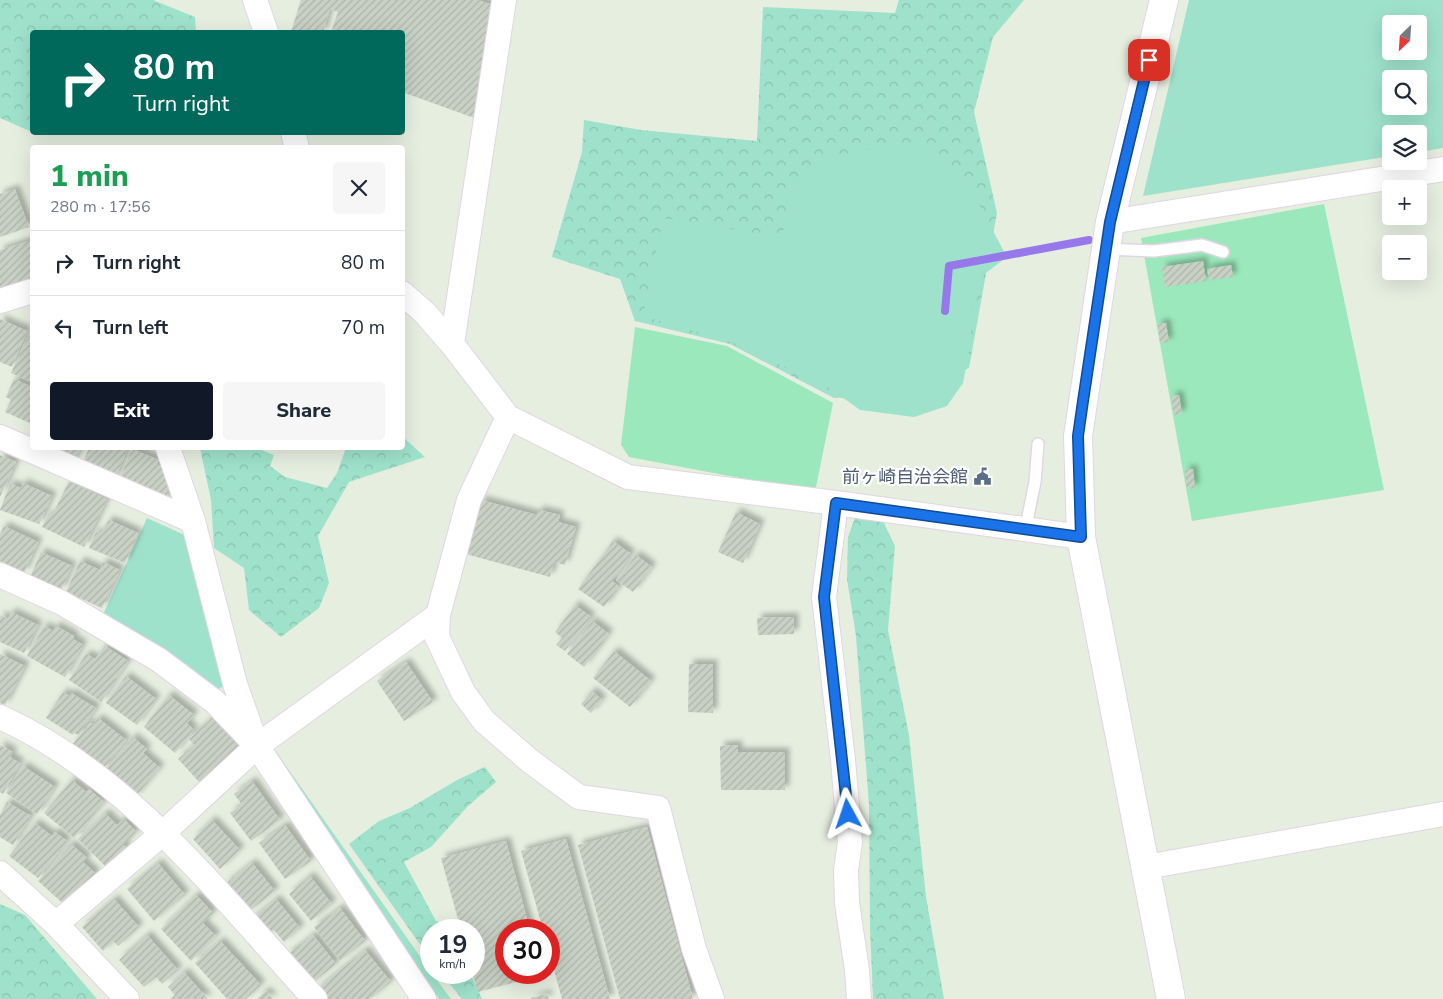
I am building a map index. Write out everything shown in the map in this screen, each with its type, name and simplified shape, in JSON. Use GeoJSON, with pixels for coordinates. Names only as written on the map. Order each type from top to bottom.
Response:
{"type":"FeatureCollection","features":[{"type":"Feature","properties":{"kind":"street"},"geometry":{"type":"LineString","coordinates":[[255,0],[265,30]]}},
{"type":"Feature","properties":{"kind":"street"},"geometry":{"type":"LineString","coordinates":[[452,344],[504,0]]}},
{"type":"Feature","properties":{"kind":"street"},"geometry":{"type":"LineString","coordinates":[[1164,0],[1110,222],[1078,436],[1081,537],[1171,999]]}},
{"type":"Feature","properties":{"kind":"street"},"geometry":{"type":"LineString","coordinates":[[1110,222],[1443,169]]}},
{"type":"Feature","properties":{"kind":"street"},"geometry":{"type":"LineString","coordinates":[[0,300],[30,292]]}},
{"type":"Feature","properties":{"kind":"street"},"geometry":{"type":"LineString","coordinates":[[405,296],[424,312],[452,344],[508,417],[628,477],[836,503],[1081,537]]}},
{"type":"Feature","properties":{"kind":"street"},"geometry":{"type":"LineString","coordinates":[[508,417],[469,500],[438,615],[437,637],[463,692],[484,721],[530,761],[579,797],[658,808],[694,949],[712,999]]}},
{"type":"Feature","properties":{"kind":"street"},"geometry":{"type":"LineString","coordinates":[[0,437],[193,521]]}},
{"type":"Feature","properties":{"kind":"street"},"geometry":{"type":"LineString","coordinates":[[169,450],[193,521],[235,684],[257,746]]}},
{"type":"Feature","properties":{"kind":"street"},"geometry":{"type":"LineString","coordinates":[[836,503],[824,597],[843,760],[850,842],[846,870],[847,903],[857,970],[859,999]]}},
{"type":"Feature","properties":{"kind":"street"},"geometry":{"type":"LineString","coordinates":[[0,575],[62,604],[160,660],[215,702],[257,746],[424,999]]}},
{"type":"Feature","properties":{"kind":"street"},"geometry":{"type":"LineString","coordinates":[[56,924],[163,833],[257,746],[438,615]]}},
{"type":"Feature","properties":{"kind":"street"},"geometry":{"type":"LineString","coordinates":[[0,717],[27,729],[70,754],[163,833],[315,999]]}},
{"type":"Feature","properties":{"kind":"street"},"geometry":{"type":"LineString","coordinates":[[1146,867],[1443,814]]}},
{"type":"Feature","properties":{"kind":"street"},"geometry":{"type":"LineString","coordinates":[[0,873],[56,924],[127,999]]}},
{"type":"Feature","properties":{"kind":"lane"},"geometry":{"type":"LineString","coordinates":[[1105,249],[1154,251],[1202,245],[1223,252]]}},
{"type":"Feature","properties":{"kind":"lane"},"geometry":{"type":"LineString","coordinates":[[1025,530],[1035,482],[1038,444]]}},
{"type":"Feature","properties":{"kind":"green space"},"geometry":{"type":"Polygon","coordinates":[[[0,0],[153,0],[195,17],[196,30],[30,30],[30,131],[0,118],[0,0]]]}},
{"type":"Feature","properties":{"kind":"green space"},"geometry":{"type":"Polygon","coordinates":[[[899,0],[1024,0],[993,37],[974,112],[997,213],[969,368],[915,394],[834,398],[730,344],[635,321],[620,279],[552,257],[582,152],[584,120],[641,130],[757,141],[763,7],[895,13],[899,0]]]}},
{"type":"Feature","properties":{"kind":"green space"},"geometry":{"type":"Polygon","coordinates":[[[1189,0],[1443,0],[1443,148],[1427,151],[1427,125],[1382,125],[1382,157],[1143,196],[1189,0]]]}},
{"type":"Feature","properties":{"kind":"green space"},"geometry":{"type":"Polygon","coordinates":[[[912,142],[957,173],[978,203],[1007,257],[975,281],[970,346],[963,383],[947,406],[914,417],[860,410],[831,389],[734,343],[643,316],[663,218],[782,237],[791,188],[824,157],[912,142]]]}},
{"type":"Feature","properties":{"kind":"green space"},"geometry":{"type":"Polygon","coordinates":[[[1324,204],[1384,490],[1192,521],[1141,238],[1324,204]]]}},
{"type":"Feature","properties":{"kind":"green space"},"geometry":{"type":"Polygon","coordinates":[[[635,327],[727,346],[833,403],[815,492],[629,457],[621,445],[635,327]]]}},
{"type":"Feature","properties":{"kind":"green space"},"geometry":{"type":"Polygon","coordinates":[[[405,439],[425,457],[349,482],[318,536],[329,583],[319,608],[281,637],[249,610],[244,568],[214,548],[211,500],[200,450],[262,450],[274,455],[270,466],[285,477],[327,488],[337,473],[345,450],[405,450],[405,439]]]}},
{"type":"Feature","properties":{"kind":"green space"},"geometry":{"type":"Polygon","coordinates":[[[857,512],[880,515],[895,546],[888,630],[909,735],[926,897],[944,999],[873,999],[870,929],[869,805],[856,636],[847,579],[848,537],[857,512]]]}},
{"type":"Feature","properties":{"kind":"green space"},"geometry":{"type":"Polygon","coordinates":[[[147,518],[189,537],[224,686],[215,691],[101,619],[147,518]]]}},
{"type":"Feature","properties":{"kind":"green space"},"geometry":{"type":"Polygon","coordinates":[[[272,746],[420,956],[420,971],[270,752],[272,746]]]}},
{"type":"Feature","properties":{"kind":"green space"},"geometry":{"type":"Polygon","coordinates":[[[485,767],[496,782],[468,806],[431,847],[404,862],[435,919],[420,919],[420,944],[349,844],[379,821],[410,808],[457,780],[485,767]]]}},
{"type":"Feature","properties":{"kind":"green space"},"geometry":{"type":"Polygon","coordinates":[[[0,904],[25,915],[97,999],[0,999],[0,904]]]}},
{"type":"Feature","properties":{"kind":"green space"},"geometry":{"type":"Polygon","coordinates":[[[429,984],[440,984],[451,999],[439,999],[429,984]]]}},
{"type":"Feature","properties":{"kind":"green space"},"geometry":{"type":"Polygon","coordinates":[[[450,984],[475,984],[482,999],[462,999],[450,984]]]}},
{"type":"Feature","properties":{"kind":"building"},"geometry":{"type":"Polygon","coordinates":[[[301,0],[478,0],[501,8],[477,119],[405,93],[405,30],[332,30],[338,12],[330,9],[324,30],[292,30],[301,0]]]}},
{"type":"Feature","properties":{"kind":"building"},"geometry":{"type":"Polygon","coordinates":[[[15,189],[29,227],[0,237],[0,194],[15,189]]]}},
{"type":"Feature","properties":{"kind":"building"},"geometry":{"type":"Polygon","coordinates":[[[30,241],[30,287],[0,296],[0,250],[30,241]]]}},
{"type":"Feature","properties":{"kind":"building"},"geometry":{"type":"Polygon","coordinates":[[[1203,261],[1206,281],[1165,287],[1162,267],[1203,261]]]}},
{"type":"Feature","properties":{"kind":"building"},"geometry":{"type":"Polygon","coordinates":[[[1231,265],[1233,277],[1209,280],[1207,269],[1231,265]]]}},
{"type":"Feature","properties":{"kind":"building"},"geometry":{"type":"Polygon","coordinates":[[[0,319],[27,331],[12,367],[0,362],[0,319]]]}},
{"type":"Feature","properties":{"kind":"building"},"geometry":{"type":"Polygon","coordinates":[[[1166,323],[1169,342],[1160,343],[1158,324],[1166,323]]]}},
{"type":"Feature","properties":{"kind":"building"},"geometry":{"type":"Polygon","coordinates":[[[27,338],[30,339],[30,381],[11,373],[27,338]]]}},
{"type":"Feature","properties":{"kind":"building"},"geometry":{"type":"Polygon","coordinates":[[[14,379],[30,386],[30,423],[5,412],[11,400],[6,397],[14,379]]]}},
{"type":"Feature","properties":{"kind":"building"},"geometry":{"type":"Polygon","coordinates":[[[1179,395],[1182,414],[1174,415],[1171,396],[1179,395]]]}},
{"type":"Feature","properties":{"kind":"building"},"geometry":{"type":"Polygon","coordinates":[[[44,450],[80,450],[73,463],[44,450]]]}},
{"type":"Feature","properties":{"kind":"building"},"geometry":{"type":"Polygon","coordinates":[[[88,450],[127,450],[114,481],[82,464],[88,450]]]}},
{"type":"Feature","properties":{"kind":"building"},"geometry":{"type":"Polygon","coordinates":[[[132,450],[134,450],[159,460],[157,464],[167,469],[175,477],[164,502],[120,477],[132,450]]]}},
{"type":"Feature","properties":{"kind":"building"},"geometry":{"type":"Polygon","coordinates":[[[0,455],[16,462],[0,497],[0,455]]]}},
{"type":"Feature","properties":{"kind":"building"},"geometry":{"type":"Polygon","coordinates":[[[1193,469],[1195,488],[1187,489],[1185,470],[1193,469]]]}},
{"type":"Feature","properties":{"kind":"building"},"geometry":{"type":"Polygon","coordinates":[[[69,481],[107,499],[84,547],[42,527],[49,514],[52,516],[69,481]]]}},
{"type":"Feature","properties":{"kind":"building"},"geometry":{"type":"Polygon","coordinates":[[[23,483],[52,496],[39,524],[0,510],[10,484],[21,488],[23,483]]]}},
{"type":"Feature","properties":{"kind":"building"},"geometry":{"type":"Polygon","coordinates":[[[481,500],[537,515],[539,510],[560,515],[558,522],[576,527],[565,565],[554,562],[550,577],[466,554],[481,500]]]}},
{"type":"Feature","properties":{"kind":"building"},"geometry":{"type":"Polygon","coordinates":[[[736,512],[760,524],[743,563],[718,552],[736,512]]]}},
{"type":"Feature","properties":{"kind":"building"},"geometry":{"type":"Polygon","coordinates":[[[109,520],[138,533],[125,563],[89,548],[96,532],[100,534],[109,520]]]}},
{"type":"Feature","properties":{"kind":"building"},"geometry":{"type":"Polygon","coordinates":[[[4,526],[38,542],[24,573],[0,561],[0,534],[4,526]]]}},
{"type":"Feature","properties":{"kind":"building"},"geometry":{"type":"Polygon","coordinates":[[[613,541],[631,554],[612,581],[619,587],[604,607],[578,589],[613,541]]]}},
{"type":"Feature","properties":{"kind":"building"},"geometry":{"type":"Polygon","coordinates":[[[41,552],[72,566],[61,590],[30,577],[41,552]]]}},
{"type":"Feature","properties":{"kind":"building"},"geometry":{"type":"Polygon","coordinates":[[[636,555],[652,567],[633,592],[616,580],[636,555]]]}},
{"type":"Feature","properties":{"kind":"building"},"geometry":{"type":"Polygon","coordinates":[[[80,561],[100,570],[103,562],[120,570],[102,608],[66,592],[80,561]]]}},
{"type":"Feature","properties":{"kind":"building"},"geometry":{"type":"Polygon","coordinates":[[[575,605],[591,617],[565,651],[556,645],[562,638],[555,632],[575,605]]]}},
{"type":"Feature","properties":{"kind":"building"},"geometry":{"type":"Polygon","coordinates":[[[11,612],[38,625],[24,653],[0,642],[1,615],[8,619],[11,612]]]}},
{"type":"Feature","properties":{"kind":"building"},"geometry":{"type":"Polygon","coordinates":[[[794,617],[794,634],[758,635],[757,618],[794,617]]]}},
{"type":"Feature","properties":{"kind":"building"},"geometry":{"type":"Polygon","coordinates":[[[592,621],[609,634],[584,667],[567,654],[592,621]]]}},
{"type":"Feature","properties":{"kind":"building"},"geometry":{"type":"Polygon","coordinates":[[[44,626],[53,631],[56,626],[74,636],[73,639],[83,645],[65,677],[27,656],[44,626]]]}},
{"type":"Feature","properties":{"kind":"building"},"geometry":{"type":"Polygon","coordinates":[[[105,646],[128,661],[101,702],[69,680],[86,654],[95,659],[105,646]]]}},
{"type":"Feature","properties":{"kind":"building"},"geometry":{"type":"Polygon","coordinates":[[[614,651],[651,681],[630,707],[593,678],[614,651]]]}},
{"type":"Feature","properties":{"kind":"building"},"geometry":{"type":"Polygon","coordinates":[[[0,654],[25,666],[5,705],[0,703],[0,654]]]}},
{"type":"Feature","properties":{"kind":"building"},"geometry":{"type":"Polygon","coordinates":[[[406,662],[433,702],[404,721],[377,681],[406,662]]]}},
{"type":"Feature","properties":{"kind":"building"},"geometry":{"type":"Polygon","coordinates":[[[689,664],[713,664],[713,713],[688,712],[689,664]]]}},
{"type":"Feature","properties":{"kind":"building"},"geometry":{"type":"Polygon","coordinates":[[[126,676],[156,699],[137,725],[106,703],[126,676]]]}},
{"type":"Feature","properties":{"kind":"building"},"geometry":{"type":"Polygon","coordinates":[[[592,691],[602,700],[591,713],[581,704],[592,691]]]}},
{"type":"Feature","properties":{"kind":"building"},"geometry":{"type":"Polygon","coordinates":[[[63,692],[69,696],[71,693],[96,708],[79,735],[74,733],[73,735],[46,718],[63,692]]]}},
{"type":"Feature","properties":{"kind":"building"},"geometry":{"type":"Polygon","coordinates":[[[169,695],[194,715],[187,723],[194,730],[175,753],[144,727],[169,695]]]}},
{"type":"Feature","properties":{"kind":"building"},"geometry":{"type":"Polygon","coordinates":[[[213,717],[241,748],[201,784],[178,759],[194,745],[189,739],[213,717]]]}},
{"type":"Feature","properties":{"kind":"building"},"geometry":{"type":"Polygon","coordinates":[[[98,718],[126,740],[103,769],[72,745],[90,723],[93,725],[98,718]]]}},
{"type":"Feature","properties":{"kind":"building"},"geometry":{"type":"Polygon","coordinates":[[[133,737],[147,749],[143,753],[160,768],[135,797],[104,771],[133,737]]]}},
{"type":"Feature","properties":{"kind":"building"},"geometry":{"type":"Polygon","coordinates":[[[0,745],[13,752],[10,757],[20,763],[3,794],[0,792],[0,745]]]}},
{"type":"Feature","properties":{"kind":"building"},"geometry":{"type":"Polygon","coordinates":[[[738,745],[738,752],[785,752],[785,790],[721,790],[720,746],[738,745]]]}},
{"type":"Feature","properties":{"kind":"building"},"geometry":{"type":"Polygon","coordinates":[[[23,766],[55,787],[37,814],[6,793],[23,766]]]}},
{"type":"Feature","properties":{"kind":"building"},"geometry":{"type":"Polygon","coordinates":[[[72,780],[86,792],[89,789],[104,802],[74,838],[44,813],[72,780]]]}},
{"type":"Feature","properties":{"kind":"building"},"geometry":{"type":"Polygon","coordinates":[[[252,781],[280,820],[251,841],[230,813],[242,805],[234,794],[252,781]]]}},
{"type":"Feature","properties":{"kind":"building"},"geometry":{"type":"Polygon","coordinates":[[[7,802],[31,816],[13,845],[0,837],[0,815],[7,802]]]}},
{"type":"Feature","properties":{"kind":"building"},"geometry":{"type":"Polygon","coordinates":[[[105,813],[117,825],[124,819],[136,832],[123,845],[127,848],[107,868],[78,839],[105,813]]]}},
{"type":"Feature","properties":{"kind":"building"},"geometry":{"type":"Polygon","coordinates":[[[212,820],[240,850],[220,869],[193,839],[212,820]]]}},
{"type":"Feature","properties":{"kind":"building"},"geometry":{"type":"Polygon","coordinates":[[[35,823],[52,836],[55,832],[67,841],[38,878],[9,856],[35,823]]]}},
{"type":"Feature","properties":{"kind":"building"},"geometry":{"type":"Polygon","coordinates":[[[285,825],[311,861],[285,879],[259,843],[285,825]]]}},
{"type":"Feature","properties":{"kind":"building"},"geometry":{"type":"Polygon","coordinates":[[[647,827],[693,999],[620,999],[578,845],[647,827]]]}},
{"type":"Feature","properties":{"kind":"building"},"geometry":{"type":"Polygon","coordinates":[[[566,839],[610,999],[562,999],[558,984],[560,984],[560,919],[540,919],[521,851],[566,839]]]}},
{"type":"Feature","properties":{"kind":"building"},"geometry":{"type":"Polygon","coordinates":[[[506,841],[527,919],[495,919],[495,984],[509,984],[478,992],[476,984],[485,984],[485,919],[458,919],[441,858],[506,841]]]}},
{"type":"Feature","properties":{"kind":"building"},"geometry":{"type":"Polygon","coordinates":[[[71,844],[87,858],[83,862],[96,874],[67,907],[38,881],[71,844]]]}},
{"type":"Feature","properties":{"kind":"building"},"geometry":{"type":"Polygon","coordinates":[[[158,863],[185,895],[154,921],[127,889],[158,863]]]}},
{"type":"Feature","properties":{"kind":"building"},"geometry":{"type":"Polygon","coordinates":[[[252,863],[275,891],[248,912],[225,884],[252,863]]]}},
{"type":"Feature","properties":{"kind":"building"},"geometry":{"type":"Polygon","coordinates":[[[310,876],[332,904],[311,921],[289,894],[310,876]]]}},
{"type":"Feature","properties":{"kind":"building"},"geometry":{"type":"Polygon","coordinates":[[[196,895],[213,913],[203,923],[216,936],[191,961],[161,929],[196,895]]]}},
{"type":"Feature","properties":{"kind":"building"},"geometry":{"type":"Polygon","coordinates":[[[114,899],[139,927],[118,946],[113,941],[103,951],[82,927],[114,899]]]}},
{"type":"Feature","properties":{"kind":"building"},"geometry":{"type":"Polygon","coordinates":[[[276,899],[300,928],[284,942],[274,930],[265,936],[251,920],[276,899]]]}},
{"type":"Feature","properties":{"kind":"building"},"geometry":{"type":"Polygon","coordinates":[[[340,908],[365,941],[340,961],[314,927],[340,908]]]}},
{"type":"Feature","properties":{"kind":"building"},"geometry":{"type":"Polygon","coordinates":[[[147,935],[178,970],[162,984],[156,977],[144,987],[119,960],[147,935]]]}},
{"type":"Feature","properties":{"kind":"building"},"geometry":{"type":"Polygon","coordinates":[[[313,935],[336,964],[311,984],[287,955],[313,935]]]}},
{"type":"Feature","properties":{"kind":"building"},"geometry":{"type":"Polygon","coordinates":[[[220,941],[261,985],[246,999],[227,999],[195,963],[220,941]]]}},
{"type":"Feature","properties":{"kind":"building"},"geometry":{"type":"Polygon","coordinates":[[[365,950],[391,982],[370,999],[325,999],[317,989],[365,950]]]}},
{"type":"Feature","properties":{"kind":"building"},"geometry":{"type":"Polygon","coordinates":[[[184,972],[208,999],[170,999],[175,995],[168,987],[184,972]]]}},
{"type":"Feature","properties":{"kind":"building"},"geometry":{"type":"Polygon","coordinates":[[[266,991],[273,999],[257,999],[266,991]]]}},
{"type":"Feature","properties":{"kind":"building"},"geometry":{"type":"Polygon","coordinates":[[[547,994],[549,999],[531,999],[531,998],[547,994]]]}},
{"type":"Feature","properties":{"kind":"waterway"},"geometry":{"type":"LineString","coordinates":[[945,311],[949,266],[1089,240]]}},
{"type":"Feature","properties":{"kind":"place","name":"前ヶ崎自治会館"},"geometry":{"type":"Point","coordinates":[982,477]}},
{"type":"Feature","properties":{"kind":"route"},"geometry":{"type":"LineString","coordinates":[[848,814],[824,597],[836,503],[1081,537],[1078,436],[1110,222],[1149,60]]}}]}
